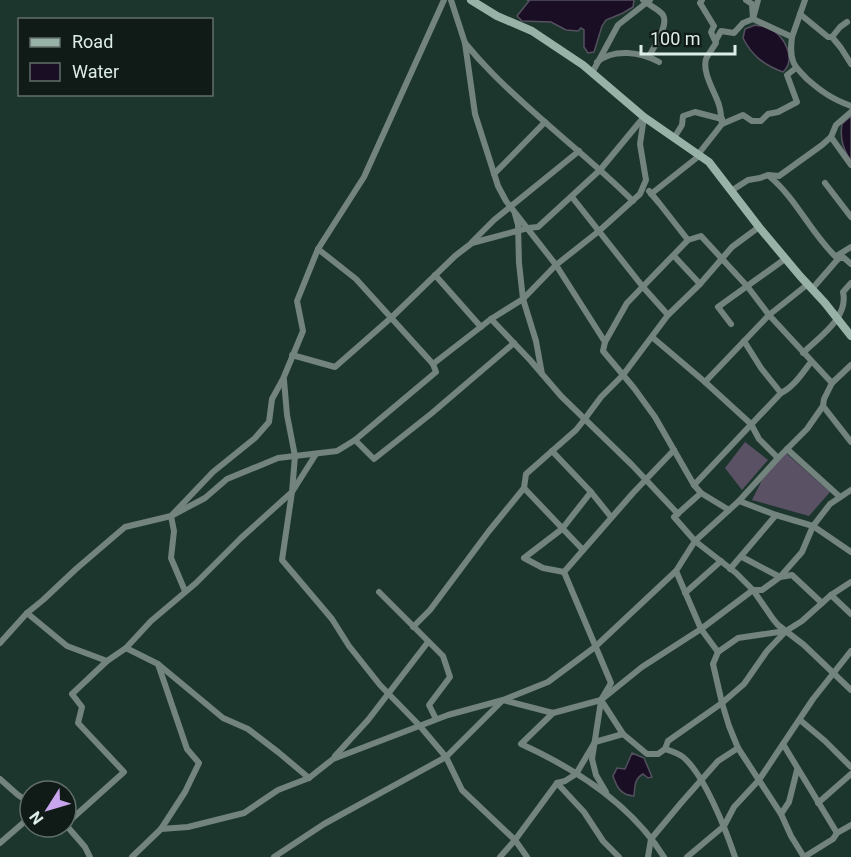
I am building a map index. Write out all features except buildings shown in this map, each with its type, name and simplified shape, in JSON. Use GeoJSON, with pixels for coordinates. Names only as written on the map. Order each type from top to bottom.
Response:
{"type":"FeatureCollection","features":[{"type":"Feature","properties":{"kind":"street"},"geometry":{"type":"LineString","coordinates":[[171,516],[213,472],[255,438],[268,422],[272,399],[284,379],[303,331],[297,301],[318,249],[364,177],[444,0]]}},
{"type":"Feature","properties":{"kind":"street"},"geometry":{"type":"LineString","coordinates":[[451,0],[465,43],[476,114],[498,186],[556,265],[605,342]]}},
{"type":"Feature","properties":{"kind":"street"},"geometry":{"type":"LineString","coordinates":[[471,0],[497,16],[532,31],[592,73],[644,117],[709,162],[785,259],[851,336]]}},
{"type":"Feature","properties":{"kind":"street"},"geometry":{"type":"LineString","coordinates":[[702,0],[700,3],[714,26],[711,32],[716,40]]}},
{"type":"Feature","properties":{"kind":"street"},"geometry":{"type":"LineString","coordinates":[[746,0],[752,4],[753,19]]}},
{"type":"Feature","properties":{"kind":"street"},"geometry":{"type":"LineString","coordinates":[[753,19],[758,0]]}},
{"type":"Feature","properties":{"kind":"street"},"geometry":{"type":"LineString","coordinates":[[809,0],[800,14],[792,37],[791,54],[796,68],[823,93],[851,106]]}},
{"type":"Feature","properties":{"kind":"street"},"geometry":{"type":"LineString","coordinates":[[592,73],[618,25],[646,1],[663,15],[665,22],[661,35],[649,56]]}},
{"type":"Feature","properties":{"kind":"street"},"geometry":{"type":"LineString","coordinates":[[800,14],[828,37],[832,37],[851,64]]}},
{"type":"Feature","properties":{"kind":"street"},"geometry":{"type":"LineString","coordinates":[[722,122],[706,66],[706,61],[721,31],[734,33],[743,23],[753,19],[792,37]]}},
{"type":"Feature","properties":{"kind":"street"},"geometry":{"type":"LineString","coordinates":[[832,37],[847,22]]}},
{"type":"Feature","properties":{"kind":"street"},"geometry":{"type":"LineString","coordinates":[[465,43],[492,74],[633,201]]}},
{"type":"Feature","properties":{"kind":"street"},"geometry":{"type":"LineString","coordinates":[[597,63],[616,53],[649,56],[658,62]]}},
{"type":"Feature","properties":{"kind":"street"},"geometry":{"type":"LineString","coordinates":[[651,194],[699,156],[699,152],[722,122],[742,115],[752,122],[760,121],[768,114],[778,112],[797,102],[787,75],[796,68]]}},
{"type":"Feature","properties":{"kind":"street"},"geometry":{"type":"LineString","coordinates":[[674,138],[682,125],[683,116],[695,112],[722,122]]}},
{"type":"Feature","properties":{"kind":"street"},"geometry":{"type":"LineString","coordinates":[[731,191],[748,180],[768,175],[779,176],[822,146],[831,136],[836,125],[851,112]]}},
{"type":"Feature","properties":{"kind":"street"},"geometry":{"type":"LineString","coordinates":[[472,243],[538,227],[600,170],[644,117]]}},
{"type":"Feature","properties":{"kind":"street"},"geometry":{"type":"LineString","coordinates":[[433,364],[491,319],[523,299],[556,265],[640,194],[646,180],[640,144],[644,117]]}},
{"type":"Feature","properties":{"kind":"street"},"geometry":{"type":"LineString","coordinates":[[494,174],[545,122]]}},
{"type":"Feature","properties":{"kind":"street"},"geometry":{"type":"LineString","coordinates":[[831,136],[851,165]]}},
{"type":"Feature","properties":{"kind":"street"},"geometry":{"type":"LineString","coordinates":[[292,355],[336,367],[472,243],[494,220],[512,208],[579,151]]}},
{"type":"Feature","properties":{"kind":"street"},"geometry":{"type":"LineString","coordinates":[[768,175],[781,185],[825,247],[838,259]]}},
{"type":"Feature","properties":{"kind":"street"},"geometry":{"type":"LineString","coordinates":[[825,183],[851,217]]}},
{"type":"Feature","properties":{"kind":"street"},"geometry":{"type":"LineString","coordinates":[[644,185],[688,240]]}},
{"type":"Feature","properties":{"kind":"street"},"geometry":{"type":"LineString","coordinates":[[573,197],[643,287],[668,315]]}},
{"type":"Feature","properties":{"kind":"street"},"geometry":{"type":"LineString","coordinates":[[512,208],[518,225],[523,299],[536,341],[542,375]]}},
{"type":"Feature","properties":{"kind":"street"},"geometry":{"type":"LineString","coordinates":[[413,627],[430,610],[524,488],[526,474],[576,430],[600,397],[623,375],[668,315],[732,248],[759,227]]}},
{"type":"Feature","properties":{"kind":"street"},"geometry":{"type":"LineString","coordinates":[[729,510],[701,494],[649,409],[603,351],[605,342],[627,303],[688,240],[701,236],[747,286],[802,353],[832,383]]}},
{"type":"Feature","properties":{"kind":"street"},"geometry":{"type":"LineString","coordinates":[[705,382],[769,315],[810,286],[838,259],[838,255],[851,248]]}},
{"type":"Feature","properties":{"kind":"street"},"geometry":{"type":"LineString","coordinates":[[0,644],[27,613],[125,527],[171,516],[205,498],[227,479],[278,458],[337,452],[355,440],[436,372],[433,364],[356,279],[318,249]]}},
{"type":"Feature","properties":{"kind":"street"},"geometry":{"type":"LineString","coordinates":[[674,256],[700,284]]}},
{"type":"Feature","properties":{"kind":"street"},"geometry":{"type":"LineString","coordinates":[[838,259],[843,257],[851,264]]}},
{"type":"Feature","properties":{"kind":"street"},"geometry":{"type":"LineString","coordinates":[[732,324],[718,307],[785,259]]}},
{"type":"Feature","properties":{"kind":"street"},"geometry":{"type":"LineString","coordinates":[[435,275],[481,327]]}},
{"type":"Feature","properties":{"kind":"street"},"geometry":{"type":"LineString","coordinates":[[802,353],[837,320],[845,300],[843,292],[851,283]]}},
{"type":"Feature","properties":{"kind":"street"},"geometry":{"type":"LineString","coordinates":[[491,319],[584,420],[678,514]]}},
{"type":"Feature","properties":{"kind":"street"},"geometry":{"type":"LineString","coordinates":[[652,337],[752,424],[759,439],[778,458]]}},
{"type":"Feature","properties":{"kind":"street"},"geometry":{"type":"LineString","coordinates":[[744,341],[760,368],[781,393]]}},
{"type":"Feature","properties":{"kind":"street"},"geometry":{"type":"LineString","coordinates":[[355,440],[374,459],[514,343]]}},
{"type":"Feature","properties":{"kind":"street"},"geometry":{"type":"LineString","coordinates":[[694,485],[781,393],[795,382],[811,362]]}},
{"type":"Feature","properties":{"kind":"street"},"geometry":{"type":"LineString","coordinates":[[333,759],[436,719],[503,700],[548,682],[595,647],[676,571],[695,541],[739,501],[807,429],[823,406],[832,383],[851,365]]}},
{"type":"Feature","properties":{"kind":"street"},"geometry":{"type":"LineString","coordinates":[[284,379],[287,416],[295,456],[282,560],[332,619],[349,646],[380,686],[420,725],[446,757],[462,790],[515,840],[527,857]]}},
{"type":"Feature","properties":{"kind":"street"},"geometry":{"type":"LineString","coordinates":[[823,406],[848,432],[851,442]]}},
{"type":"Feature","properties":{"kind":"street"},"geometry":{"type":"LineString","coordinates":[[787,449],[840,497]]}},
{"type":"Feature","properties":{"kind":"street"},"geometry":{"type":"LineString","coordinates":[[552,450],[611,517]]}},
{"type":"Feature","properties":{"kind":"street"},"geometry":{"type":"LineString","coordinates":[[564,572],[611,517],[674,450]]}},
{"type":"Feature","properties":{"kind":"street"},"geometry":{"type":"LineString","coordinates":[[78,813],[124,772],[78,723],[82,707],[72,694],[107,661],[126,648],[151,621],[196,583],[292,492],[316,454]]}},
{"type":"Feature","properties":{"kind":"street"},"geometry":{"type":"LineString","coordinates":[[524,488],[583,550]]}},
{"type":"Feature","properties":{"kind":"street"},"geometry":{"type":"LineString","coordinates":[[664,857],[651,839],[607,794],[540,752],[521,744],[553,713],[601,700],[642,667],[701,629],[753,590],[762,590],[780,577],[802,552],[813,526],[830,504],[851,490]]}},
{"type":"Feature","properties":{"kind":"street"},"geometry":{"type":"LineString","coordinates":[[564,572],[543,568],[524,558],[562,529],[591,492]]}},
{"type":"Feature","properties":{"kind":"street"},"geometry":{"type":"LineString","coordinates":[[701,494],[674,517],[695,541],[736,573],[753,590],[773,619],[851,690]]}},
{"type":"Feature","properties":{"kind":"street"},"geometry":{"type":"LineString","coordinates":[[739,501],[813,526],[851,552]]}},
{"type":"Feature","properties":{"kind":"street"},"geometry":{"type":"LineString","coordinates":[[730,569],[776,515]]}},
{"type":"Feature","properties":{"kind":"street"},"geometry":{"type":"LineString","coordinates":[[171,516],[174,531],[171,558],[186,591]]}},
{"type":"Feature","properties":{"kind":"street"},"geometry":{"type":"LineString","coordinates":[[742,557],[780,577],[792,575],[822,603]]}},
{"type":"Feature","properties":{"kind":"street"},"geometry":{"type":"LineString","coordinates":[[685,593],[721,561]]}},
{"type":"Feature","properties":{"kind":"street"},"geometry":{"type":"LineString","coordinates":[[676,571],[701,629],[718,652]]}},
{"type":"Feature","properties":{"kind":"street"},"geometry":{"type":"LineString","coordinates":[[564,572],[610,683],[601,700],[592,759],[596,775],[607,794]]}},
{"type":"Feature","properties":{"kind":"street"},"geometry":{"type":"LineString","coordinates":[[601,700],[623,734],[647,754],[658,754],[666,749],[668,741],[722,703],[744,684],[767,651],[786,631],[851,582]]}},
{"type":"Feature","properties":{"kind":"street"},"geometry":{"type":"LineString","coordinates":[[379,592],[443,656],[450,677],[429,705],[436,719]]}},
{"type":"Feature","properties":{"kind":"street"},"geometry":{"type":"LineString","coordinates":[[831,595],[851,614]]}},
{"type":"Feature","properties":{"kind":"street"},"geometry":{"type":"LineString","coordinates":[[27,613],[67,646],[107,661]]}},
{"type":"Feature","properties":{"kind":"street"},"geometry":{"type":"LineString","coordinates":[[786,631],[738,638],[718,652],[713,664],[729,726],[738,748],[781,814],[804,857],[851,825]]}},
{"type":"Feature","properties":{"kind":"street"},"geometry":{"type":"LineString","coordinates":[[161,829],[188,827],[244,813],[278,790],[309,778],[333,759],[368,720],[428,642]]}},
{"type":"Feature","properties":{"kind":"street"},"geometry":{"type":"LineString","coordinates":[[126,648],[158,664],[223,718],[248,729],[309,778]]}},
{"type":"Feature","properties":{"kind":"street"},"geometry":{"type":"LineString","coordinates":[[687,857],[724,826],[734,807],[759,780],[813,699],[851,651]]}},
{"type":"Feature","properties":{"kind":"street"},"geometry":{"type":"LineString","coordinates":[[132,857],[161,829],[185,792],[199,763],[187,749],[158,664]]}},
{"type":"Feature","properties":{"kind":"street"},"geometry":{"type":"LineString","coordinates":[[503,700],[553,713]]}},
{"type":"Feature","properties":{"kind":"street"},"geometry":{"type":"LineString","coordinates":[[274,857],[324,824],[446,757],[503,700]]}},
{"type":"Feature","properties":{"kind":"street"},"geometry":{"type":"LineString","coordinates":[[800,720],[851,767]]}},
{"type":"Feature","properties":{"kind":"street"},"geometry":{"type":"LineString","coordinates":[[501,857],[557,783],[576,774],[595,742],[623,734]]}},
{"type":"Feature","properties":{"kind":"street"},"geometry":{"type":"LineString","coordinates":[[783,744],[837,833]]}},
{"type":"Feature","properties":{"kind":"street"},"geometry":{"type":"LineString","coordinates":[[648,857],[651,839],[718,761],[738,748]]}},
{"type":"Feature","properties":{"kind":"street"},"geometry":{"type":"LineString","coordinates":[[666,749],[681,755],[689,762],[701,780],[724,826],[735,857]]}},
{"type":"Feature","properties":{"kind":"street"},"geometry":{"type":"LineString","coordinates":[[781,814],[789,802],[797,770]]}},
{"type":"Feature","properties":{"kind":"street"},"geometry":{"type":"LineString","coordinates":[[818,803],[851,774]]}},
{"type":"Feature","properties":{"kind":"street"},"geometry":{"type":"LineString","coordinates":[[0,779],[18,795]]}},
{"type":"Feature","properties":{"kind":"street"},"geometry":{"type":"LineString","coordinates":[[557,783],[584,812],[603,841],[618,857]]}},
{"type":"Feature","properties":{"kind":"street"},"geometry":{"type":"LineString","coordinates":[[0,843],[18,827]]}},
{"type":"Feature","properties":{"kind":"street"},"geometry":{"type":"LineString","coordinates":[[78,839],[90,857]]}},
{"type":"Feature","properties":{"kind":"shaded area"},"geometry":{"type":"Polygon","coordinates":[[[745,442],[768,460],[742,490],[725,468],[745,442]]]}},
{"type":"Feature","properties":{"kind":"shaded area"},"geometry":{"type":"Polygon","coordinates":[[[786,453],[830,492],[809,516],[752,500],[763,478],[786,453]]]}},
{"type":"Feature","properties":{"kind":"water"},"geometry":{"type":"Polygon","coordinates":[[[527,0],[634,0],[633,7],[606,20],[594,52],[588,53],[584,47],[584,30],[581,28],[578,31],[566,30],[551,22],[522,21],[517,16],[529,1],[527,0]]]}},
{"type":"Feature","properties":{"kind":"water"},"geometry":{"type":"Polygon","coordinates":[[[755,25],[769,28],[784,42],[789,61],[783,72],[759,59],[750,50],[743,38],[745,29],[755,25]]]}},
{"type":"Feature","properties":{"kind":"water"},"geometry":{"type":"Polygon","coordinates":[[[851,116],[851,158],[849,158],[843,146],[841,128],[851,116]]]}},
{"type":"Feature","properties":{"kind":"water"},"geometry":{"type":"Polygon","coordinates":[[[632,753],[644,758],[652,777],[648,778],[643,774],[638,778],[634,796],[620,790],[613,776],[617,768],[625,769],[632,753]]]}}]}
